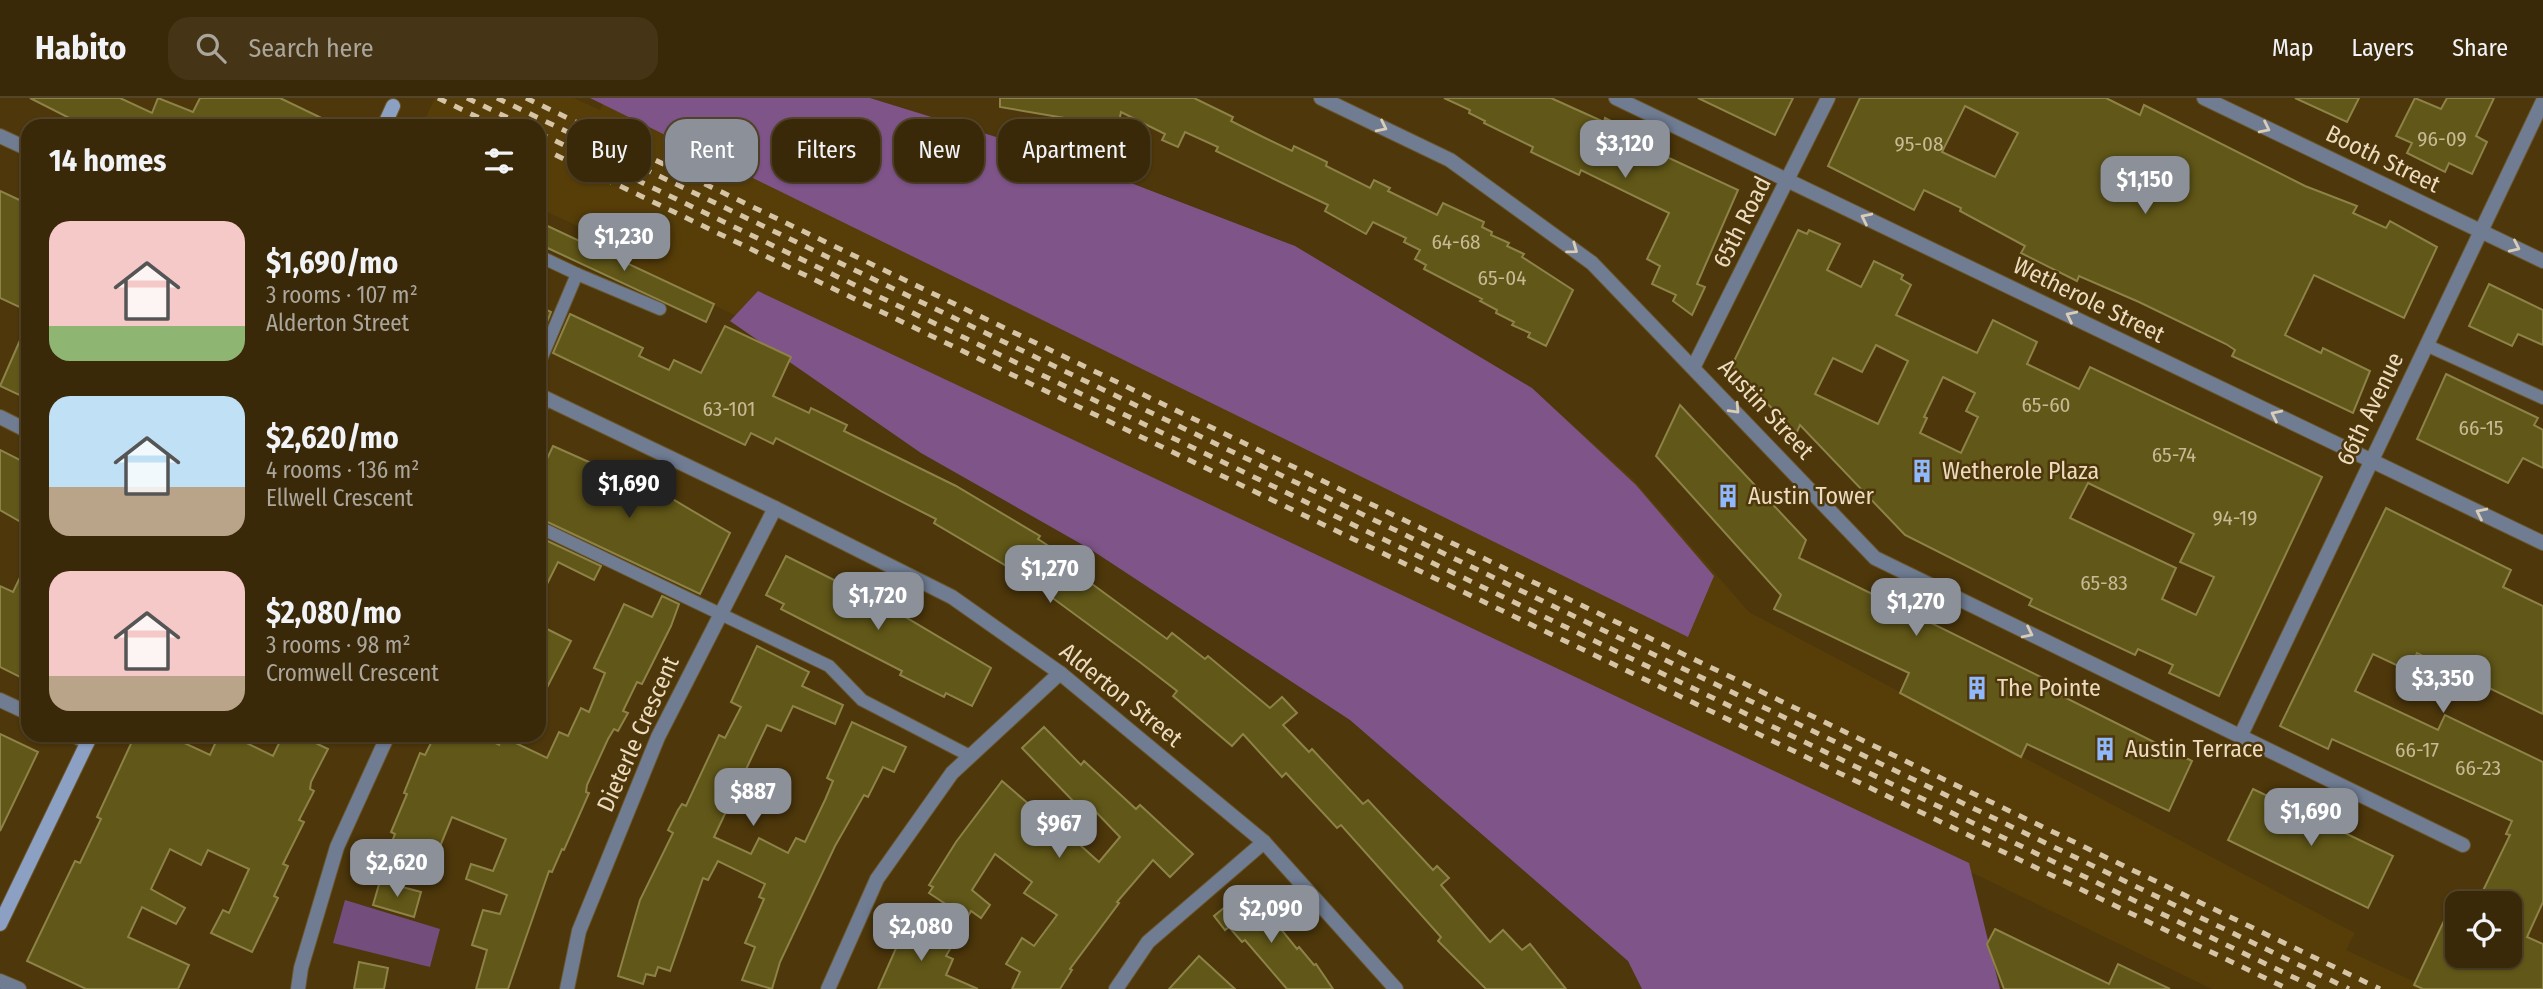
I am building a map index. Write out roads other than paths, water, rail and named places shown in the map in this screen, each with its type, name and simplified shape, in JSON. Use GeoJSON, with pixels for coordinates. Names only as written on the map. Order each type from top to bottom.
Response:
{"type":"FeatureCollection","features":[{"type":"Feature","properties":{"kind":"street","name":"Austin Street"},"geometry":{"type":"LineString","coordinates":[[1321,98],[1450,160],[1592,263],[1694,366],[1875,558],[2463,845]]}},
{"type":"Feature","properties":{"kind":"street","name":"Wetherole Street"},"geometry":{"type":"LineString","coordinates":[[1616,98],[2543,543]]}},
{"type":"Feature","properties":{"kind":"street","name":"65th Road"},"geometry":{"type":"LineString","coordinates":[[1694,366],[1828,98]]}},
{"type":"Feature","properties":{"kind":"street","name":"Booth Street"},"geometry":{"type":"LineString","coordinates":[[2204,98],[2543,261]]}},
{"type":"Feature","properties":{"kind":"street","name":"66th Avenue"},"geometry":{"type":"LineString","coordinates":[[2239,737],[2480,231],[2539,118],[2543,101]]}},
{"type":"Feature","properties":{"kind":"street"},"geometry":{"type":"LineString","coordinates":[[387,119],[393,106]]}},
{"type":"Feature","properties":{"kind":"street"},"geometry":{"type":"LineString","coordinates":[[0,136],[21,146]]}},
{"type":"Feature","properties":{"kind":"street","name":"Alderton Street"},"geometry":{"type":"LineString","coordinates":[[546,403],[775,508],[951,597],[1060,673],[1264,842],[1396,989]]}},
{"type":"Feature","properties":{"kind":"street"},"geometry":{"type":"LineString","coordinates":[[0,417],[21,428]]}},
{"type":"Feature","properties":{"kind":"street","name":"Dieterle Crescent"},"geometry":{"type":"LineString","coordinates":[[567,989],[579,931],[657,737],[775,508]]}},
{"type":"Feature","properties":{"kind":"street"},"geometry":{"type":"LineString","coordinates":[[828,989],[877,879],[952,774],[1060,673]]}},
{"type":"Feature","properties":{"kind":"street"},"geometry":{"type":"LineString","coordinates":[[0,700],[21,710]]}},
{"type":"Feature","properties":{"kind":"street"},"geometry":{"type":"LineString","coordinates":[[0,924],[87,742]]}},
{"type":"Feature","properties":{"kind":"street"},"geometry":{"type":"LineString","coordinates":[[298,989],[301,968],[337,847],[385,742]]}},
{"type":"Feature","properties":{"kind":"street"},"geometry":{"type":"LineString","coordinates":[[1116,989],[1148,942],[1264,842]]}},
{"type":"Feature","properties":{"kind":"street"},"geometry":{"type":"LineString","coordinates":[[0,981],[19,989]]}},
{"type":"Feature","properties":{"kind":"lane"},"geometry":{"type":"LineString","coordinates":[[546,259],[660,309]]}},
{"type":"Feature","properties":{"kind":"lane"},"geometry":{"type":"LineString","coordinates":[[546,347],[577,274]]}},
{"type":"Feature","properties":{"kind":"lane"},"geometry":{"type":"LineString","coordinates":[[2426,345],[2543,397]]}},
{"type":"Feature","properties":{"kind":"lane"},"geometry":{"type":"LineString","coordinates":[[546,530],[829,666],[862,700],[971,756]]}},
{"type":"Feature","properties":{"kind":"railway"},"geometry":{"type":"LineString","coordinates":[[438,98],[482,119]]}},
{"type":"Feature","properties":{"kind":"railway"},"geometry":{"type":"LineString","coordinates":[[467,98],[510,119]]}},
{"type":"Feature","properties":{"kind":"railway"},"geometry":{"type":"LineString","coordinates":[[497,98],[541,119]]}},
{"type":"Feature","properties":{"kind":"railway"},"geometry":{"type":"LineString","coordinates":[[526,98],[2380,989]]}},
{"type":"Feature","properties":{"kind":"railway"},"geometry":{"type":"LineString","coordinates":[[546,122],[2349,989]]}},
{"type":"Feature","properties":{"kind":"railway"},"geometry":{"type":"LineString","coordinates":[[546,136],[2318,989]]}},
{"type":"Feature","properties":{"kind":"railway"},"geometry":{"type":"LineString","coordinates":[[546,150],[2288,989]]}},
{"type":"Feature","properties":{"kind":"place","name":"Wetherole Plaza"},"geometry":{"type":"Point","coordinates":[1922,471]}},
{"type":"Feature","properties":{"kind":"place","name":"Austin Tower"},"geometry":{"type":"Point","coordinates":[1728,496]}},
{"type":"Feature","properties":{"kind":"place","name":"The Pointe"},"geometry":{"type":"Point","coordinates":[1977,688]}},
{"type":"Feature","properties":{"kind":"place","name":"Austin Terrace"},"geometry":{"type":"Point","coordinates":[2105,749]}}]}
